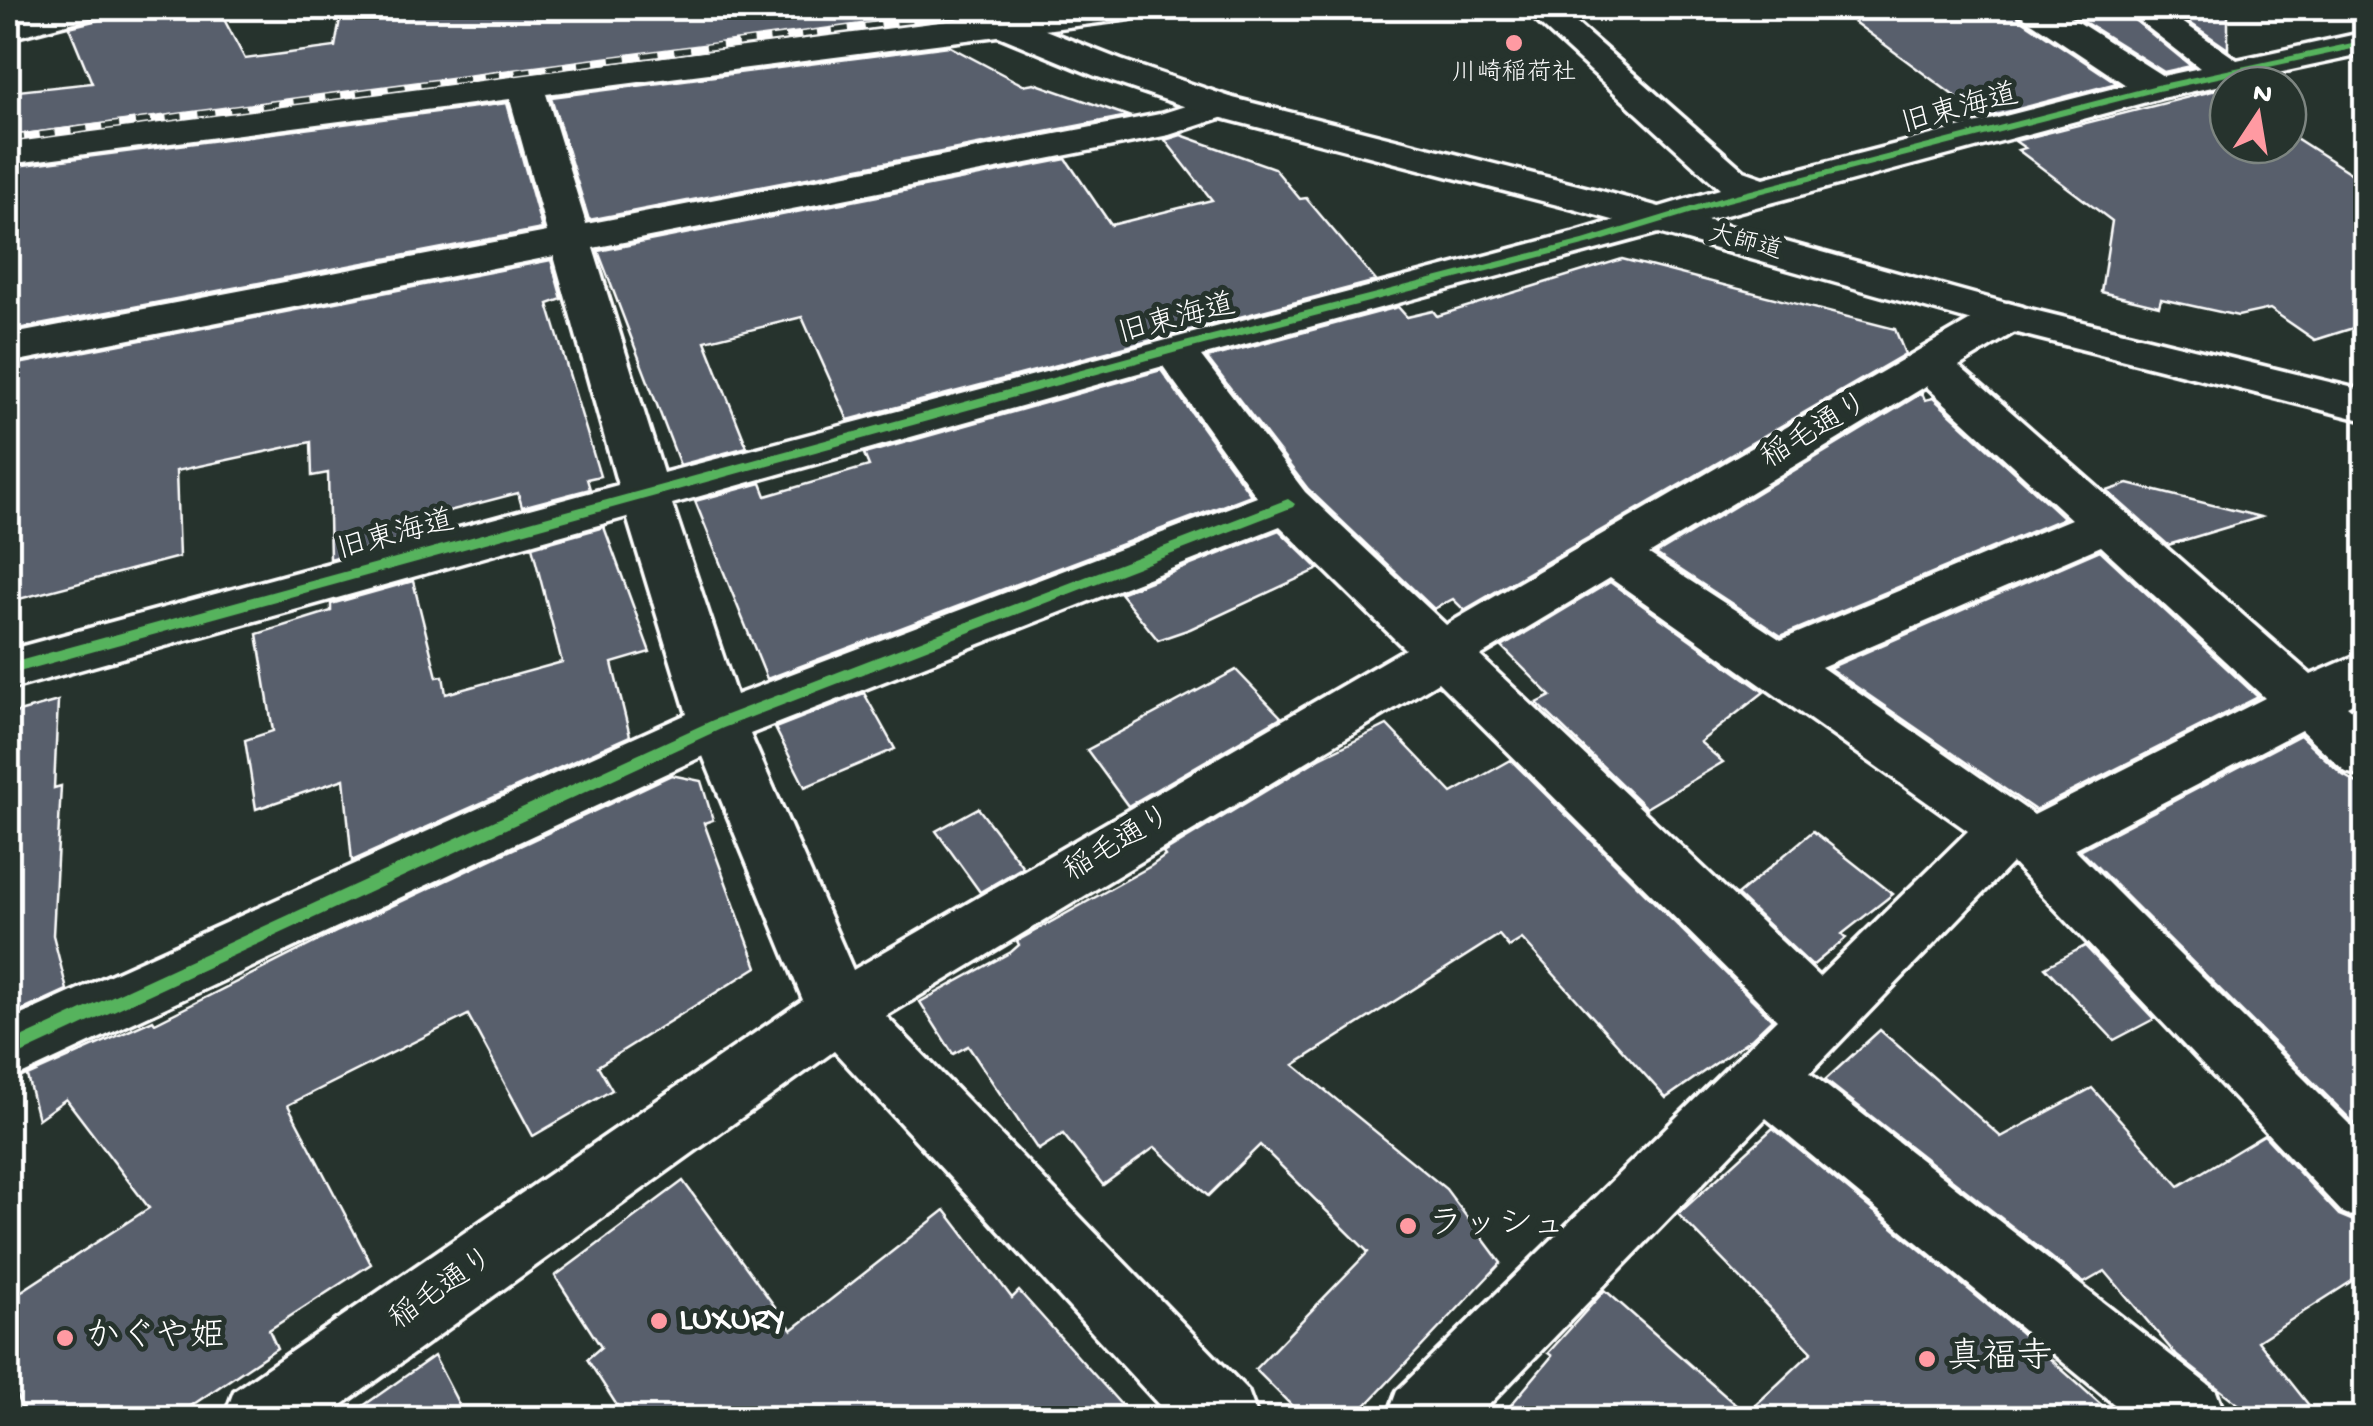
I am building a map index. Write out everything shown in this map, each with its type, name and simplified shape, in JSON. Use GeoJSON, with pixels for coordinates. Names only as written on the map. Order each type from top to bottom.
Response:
{"type":"FeatureCollection","features":[{"type":"Feature","properties":{"kind":"main road"},"geometry":{"type":"LineString","coordinates":[[8,28],[89,8]]}},
{"type":"Feature","properties":{"kind":"main road","name":"大師道"},"geometry":{"type":"LineString","coordinates":[[960,8],[1220,106],[2008,318],[2366,406]]}},
{"type":"Feature","properties":{"kind":"main road"},"geometry":{"type":"LineString","coordinates":[[8,152],[1130,8]]}},
{"type":"Feature","properties":{"kind":"main road"},"geometry":{"type":"LineString","coordinates":[[1539,8],[1730,180],[1763,190]]}},
{"type":"Feature","properties":{"kind":"main road"},"geometry":{"type":"LineString","coordinates":[[2033,8],[2157,88]]}},
{"type":"Feature","properties":{"kind":"main road"},"geometry":{"type":"LineString","coordinates":[[2140,8],[2221,65]]}},
{"type":"Feature","properties":{"kind":"main road","name":"旧東海道"},"geometry":{"type":"LineString","coordinates":[[2258,65],[2366,43]]}},
{"type":"Feature","properties":{"kind":"main road","name":"旧東海道"},"geometry":{"type":"LineString","coordinates":[[8,670],[646,498],[1173,349],[1763,190],[2208,76]]}},
{"type":"Feature","properties":{"kind":"main road"},"geometry":{"type":"LineString","coordinates":[[524,84],[646,498],[718,724],[839,1011],[1220,1418]]}},
{"type":"Feature","properties":{"kind":"main road"},"geometry":{"type":"LineString","coordinates":[[8,350],[1168,124],[1220,106]]}},
{"type":"Feature","properties":{"kind":"main road","name":"稲毛通り"},"geometry":{"type":"LineString","coordinates":[[268,1416],[839,1011],[2008,318]]}},
{"type":"Feature","properties":{"kind":"main road"},"geometry":{"type":"LineString","coordinates":[[1173,349],[1288,504],[1821,1020]]}},
{"type":"Feature","properties":{"kind":"main road"},"geometry":{"type":"LineString","coordinates":[[1929,364],[2366,756]]}},
{"type":"Feature","properties":{"kind":"main road"},"geometry":{"type":"LineString","coordinates":[[8,1052],[718,724],[1288,504]]}},
{"type":"Feature","properties":{"kind":"main road"},"geometry":{"type":"LineString","coordinates":[[1776,664],[2106,524]]}},
{"type":"Feature","properties":{"kind":"main road"},"geometry":{"type":"LineString","coordinates":[[1613,555],[1776,664],[2019,837],[2366,1189]]}},
{"type":"Feature","properties":{"kind":"main road"},"geometry":{"type":"LineString","coordinates":[[1424,1418],[1821,1020],[2019,837],[2307,704],[2366,671]]}},
{"type":"Feature","properties":{"kind":"main road"},"geometry":{"type":"LineString","coordinates":[[1764,1076],[2190,1418]]}},
{"type":"Feature","properties":{"kind":"building"},"geometry":{"type":"Polygon","coordinates":[[[148,8],[218,8],[245,59],[335,47],[342,8],[880,8],[881,26],[8,136],[8,92],[92,83],[69,27],[148,8]]]}},
{"type":"Feature","properties":{"kind":"building"},"geometry":{"type":"Polygon","coordinates":[[[1835,8],[2012,8],[2019,18],[2117,83],[1984,118],[1835,8]]]}},
{"type":"Feature","properties":{"kind":"building"},"geometry":{"type":"Polygon","coordinates":[[[2062,8],[2120,8],[2191,66],[2164,72],[2062,8]]]}},
{"type":"Feature","properties":{"kind":"building"},"geometry":{"type":"Polygon","coordinates":[[[2168,8],[2228,8],[2228,49],[2168,8]]]}},
{"type":"Feature","properties":{"kind":"building"},"geometry":{"type":"Polygon","coordinates":[[[949,46],[1023,85],[1034,83],[1128,116],[589,220],[551,97],[949,46]]]}},
{"type":"Feature","properties":{"kind":"building"},"geometry":{"type":"Polygon","coordinates":[[[2208,92],[2208,165],[2308,165],[2308,146],[2366,183],[2366,324],[2315,340],[2270,309],[2238,316],[2161,299],[2159,306],[2101,292],[2112,221],[2018,150],[2025,148],[2015,141],[2208,92]]]}},
{"type":"Feature","properties":{"kind":"building"},"geometry":{"type":"Polygon","coordinates":[[[507,103],[542,229],[8,331],[8,167],[507,103]]]}},
{"type":"Feature","properties":{"kind":"building"},"geometry":{"type":"Polygon","coordinates":[[[1181,135],[1274,168],[1300,199],[1306,198],[1376,281],[848,420],[802,317],[705,341],[747,447],[680,465],[598,251],[1066,159],[1111,225],[1212,200],[1165,140],[1181,135]]]}},
{"type":"Feature","properties":{"kind":"building"},"geometry":{"type":"Polygon","coordinates":[[[1622,259],[1895,329],[1905,354],[1464,610],[1453,599],[1434,609],[1308,489],[1207,358],[1398,307],[1407,317],[1433,311],[1437,316],[1622,259]]]}},
{"type":"Feature","properties":{"kind":"building"},"geometry":{"type":"Polygon","coordinates":[[[551,260],[562,299],[548,304],[600,476],[587,479],[590,489],[522,507],[518,493],[399,524],[403,539],[330,559],[328,473],[312,476],[311,442],[176,471],[179,557],[8,602],[8,366],[551,260]]]}},
{"type":"Feature","properties":{"kind":"building"},"geometry":{"type":"Polygon","coordinates":[[[1161,370],[1251,495],[767,679],[695,501],[761,483],[766,496],[869,466],[864,454],[1161,370]]]}},
{"type":"Feature","properties":{"kind":"building"},"geometry":{"type":"Polygon","coordinates":[[[1922,393],[1925,400],[1933,398],[2064,518],[1781,636],[1656,554],[1922,393]]]}},
{"type":"Feature","properties":{"kind":"building"},"geometry":{"type":"Polygon","coordinates":[[[2128,484],[2261,517],[2168,545],[2107,491],[2128,484]]]}},
{"type":"Feature","properties":{"kind":"building"},"geometry":{"type":"Polygon","coordinates":[[[604,527],[650,652],[612,663],[630,736],[352,861],[344,779],[256,809],[245,740],[273,731],[257,634],[331,611],[331,604],[413,581],[437,677],[443,676],[446,694],[562,662],[532,547],[604,527]]]}},
{"type":"Feature","properties":{"kind":"building"},"geometry":{"type":"Polygon","coordinates":[[[1279,530],[1319,569],[1190,629],[1158,640],[1120,593],[1279,530]]]}},
{"type":"Feature","properties":{"kind":"building"},"geometry":{"type":"Polygon","coordinates":[[[2100,550],[2258,697],[2035,810],[1829,668],[2100,550]]]}},
{"type":"Feature","properties":{"kind":"building"},"geometry":{"type":"Polygon","coordinates":[[[1610,582],[1764,692],[1700,742],[1723,762],[1646,808],[1537,703],[1551,696],[1502,647],[1610,582]]]}},
{"type":"Feature","properties":{"kind":"building"},"geometry":{"type":"Polygon","coordinates":[[[1236,670],[1281,717],[1128,806],[1087,750],[1236,670]]]}},
{"type":"Feature","properties":{"kind":"building"},"geometry":{"type":"Polygon","coordinates":[[[864,693],[895,749],[805,787],[775,728],[864,693]]]}},
{"type":"Feature","properties":{"kind":"building"},"geometry":{"type":"Polygon","coordinates":[[[58,701],[54,788],[61,786],[53,935],[67,990],[8,1017],[8,715],[58,701]]]}},
{"type":"Feature","properties":{"kind":"building"},"geometry":{"type":"Polygon","coordinates":[[[1387,725],[1452,793],[1511,760],[1772,1019],[1752,1038],[1666,1098],[1522,939],[1509,947],[1499,935],[1294,1065],[1446,1189],[1501,1263],[1354,1418],[1304,1418],[1255,1369],[1368,1252],[1260,1145],[1208,1196],[1155,1147],[1103,1185],[1063,1134],[1038,1150],[968,1046],[953,1054],[920,1002],[1011,952],[1019,945],[1017,941],[1151,866],[1165,856],[1163,853],[1320,758],[1387,725]]]}},
{"type":"Feature","properties":{"kind":"building"},"geometry":{"type":"Polygon","coordinates":[[[2300,735],[2343,775],[2366,788],[2366,1135],[2080,850],[2300,735]]]}},
{"type":"Feature","properties":{"kind":"building"},"geometry":{"type":"Polygon","coordinates":[[[671,775],[701,781],[713,820],[704,823],[757,967],[598,1066],[612,1090],[533,1136],[468,1015],[288,1105],[371,1264],[269,1330],[277,1348],[173,1418],[26,1418],[8,1376],[8,1300],[149,1208],[66,1099],[38,1119],[27,1076],[153,1020],[155,1023],[338,931],[671,775]]]}},
{"type":"Feature","properties":{"kind":"building"},"geometry":{"type":"Polygon","coordinates":[[[978,808],[1023,867],[980,892],[936,831],[978,808]]]}},
{"type":"Feature","properties":{"kind":"building"},"geometry":{"type":"Polygon","coordinates":[[[1813,831],[1893,894],[1842,934],[1846,938],[1812,966],[1737,895],[1813,831]]]}},
{"type":"Feature","properties":{"kind":"building"},"geometry":{"type":"Polygon","coordinates":[[[2085,946],[2154,1019],[2114,1040],[2045,967],[2085,946]]]}},
{"type":"Feature","properties":{"kind":"building"},"geometry":{"type":"Polygon","coordinates":[[[1880,1030],[2001,1137],[2092,1088],[2179,1186],[2264,1135],[2339,1215],[2366,1226],[2366,1272],[2258,1341],[2319,1418],[2256,1418],[2177,1356],[2105,1271],[2084,1283],[1825,1080],[1880,1030]]]}},
{"type":"Feature","properties":{"kind":"building"},"geometry":{"type":"Polygon","coordinates":[[[1773,1128],[2019,1331],[2116,1418],[1500,1418],[1552,1356],[1548,1353],[1605,1290],[1746,1414],[1812,1352],[1678,1214],[1773,1128]]]}},
{"type":"Feature","properties":{"kind":"building"},"geometry":{"type":"Polygon","coordinates":[[[683,1181],[792,1330],[945,1210],[1012,1298],[1019,1291],[1133,1418],[625,1418],[587,1359],[601,1347],[555,1276],[683,1181]]]}},
{"type":"Feature","properties":{"kind":"building"},"geometry":{"type":"Polygon","coordinates":[[[434,1356],[466,1418],[346,1418],[434,1356]]]}},
{"type":"Feature","properties":{"kind":"railway"},"geometry":{"type":"LineString","coordinates":[[8,139],[1005,8]]}},
{"type":"Feature","properties":{"kind":"cycle path"},"geometry":{"type":"LineString","coordinates":[[8,670],[1173,349],[1587,242],[1724,200],[2157,88],[2366,43]]}},
{"type":"Feature","properties":{"kind":"cycle path"},"geometry":{"type":"LineString","coordinates":[[8,1052],[718,724],[1288,504]]}},
{"type":"Feature","properties":{"kind":"place","name":"川崎稲荷社"},"geometry":{"type":"Point","coordinates":[1514,43]}},
{"type":"Feature","properties":{"kind":"place","name":"ラッシュ"},"geometry":{"type":"Point","coordinates":[1408,1226]}},
{"type":"Feature","properties":{"kind":"place","name":"LUXURY"},"geometry":{"type":"Point","coordinates":[659,1321]}},
{"type":"Feature","properties":{"kind":"place","name":"かぐや姫"},"geometry":{"type":"Point","coordinates":[65,1338]}},
{"type":"Feature","properties":{"kind":"place","name":"真福寺"},"geometry":{"type":"Point","coordinates":[1927,1359]}}]}
